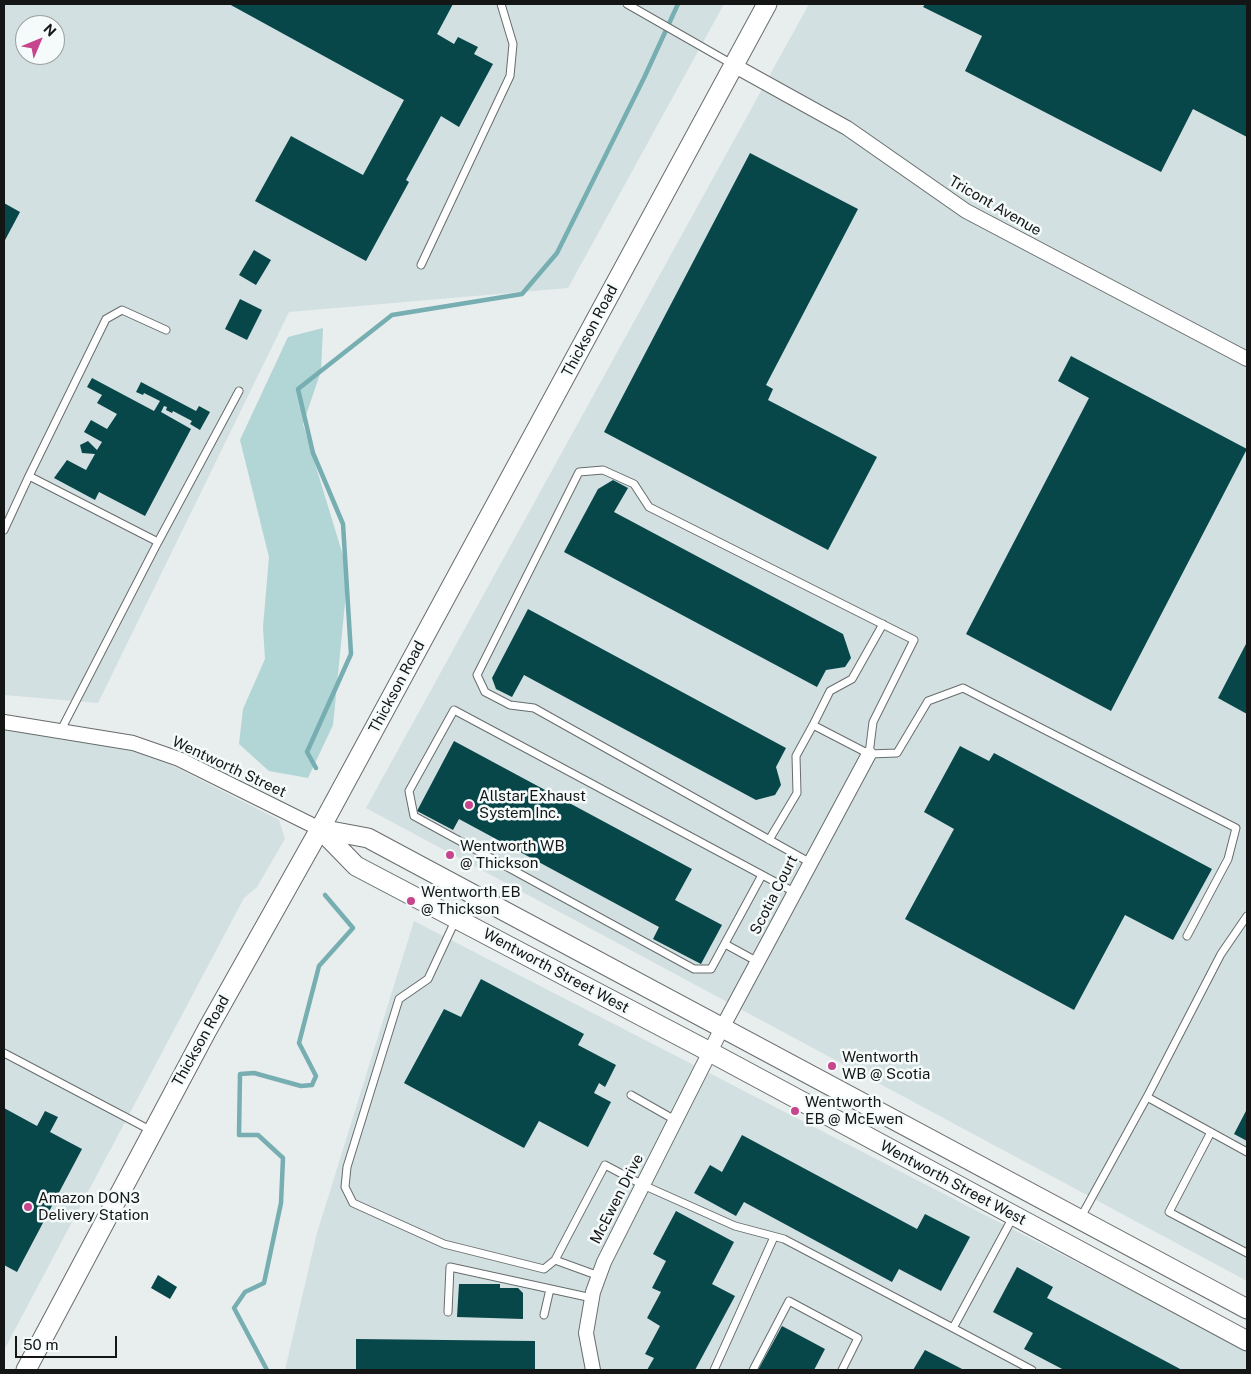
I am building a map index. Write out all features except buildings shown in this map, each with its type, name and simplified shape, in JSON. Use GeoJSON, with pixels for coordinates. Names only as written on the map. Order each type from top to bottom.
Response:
{"type":"FeatureCollection","features":[{"type":"Feature","properties":{"kind":"main road","name":"Thickson Road"},"geometry":{"type":"LineString","coordinates":[[26,1370],[152,1131],[320,828],[767,4]]}},
{"type":"Feature","properties":{"kind":"main road","name":"Wentworth Street West"},"geometry":{"type":"LineString","coordinates":[[320,828],[356,866],[710,1052],[1247,1341]]}},
{"type":"Feature","properties":{"kind":"main road","name":"Wentworth Street West"},"geometry":{"type":"LineString","coordinates":[[320,828],[368,838],[1247,1310]]}},
{"type":"Feature","properties":{"kind":"street","name":"Tricont Avenue"},"geometry":{"type":"LineString","coordinates":[[735,66],[847,128],[966,211],[1247,359]]}},
{"type":"Feature","properties":{"kind":"street","name":"Wentworth Street"},"geometry":{"type":"LineString","coordinates":[[4,722],[133,743],[179,759],[320,828]]}},
{"type":"Feature","properties":{"kind":"street","name":"Scotia Court"},"geometry":{"type":"LineString","coordinates":[[710,1052],[809,862],[869,754]]}},
{"type":"Feature","properties":{"kind":"street","name":"McEwen Drive"},"geometry":{"type":"LineString","coordinates":[[593,1370],[586,1333],[598,1276],[710,1052]]}},
{"type":"Feature","properties":{"kind":"lane"},"geometry":{"type":"LineString","coordinates":[[421,264],[510,76],[513,44],[501,4]]}},
{"type":"Feature","properties":{"kind":"lane"},"geometry":{"type":"LineString","coordinates":[[627,4],[735,66]]}},
{"type":"Feature","properties":{"kind":"lane"},"geometry":{"type":"LineString","coordinates":[[4,530],[106,319],[122,310],[166,330]]}},
{"type":"Feature","properties":{"kind":"lane"},"geometry":{"type":"LineString","coordinates":[[61,730],[158,542],[239,391]]}},
{"type":"Feature","properties":{"kind":"lane"},"geometry":{"type":"LineString","coordinates":[[809,862],[534,708],[510,705],[485,692],[477,675],[579,472],[603,470],[634,484],[649,507],[914,640],[873,722],[869,754]]}},
{"type":"Feature","properties":{"kind":"lane"},"geometry":{"type":"LineString","coordinates":[[29,476],[158,542]]}},
{"type":"Feature","properties":{"kind":"lane"},"geometry":{"type":"LineString","coordinates":[[769,840],[797,793],[796,756],[830,691],[852,679],[883,624]]}},
{"type":"Feature","properties":{"kind":"lane"},"geometry":{"type":"LineString","coordinates":[[813,725],[869,754],[897,753],[928,701],[963,688],[1236,828],[1228,859],[1187,936]]}},
{"type":"Feature","properties":{"kind":"lane"},"geometry":{"type":"LineString","coordinates":[[762,875],[711,969],[694,969],[414,816],[409,791],[454,710],[794,892]]}},
{"type":"Feature","properties":{"kind":"lane"},"geometry":{"type":"LineString","coordinates":[[1079,1220],[1147,1097],[1221,954],[1247,916]]}},
{"type":"Feature","properties":{"kind":"lane"},"geometry":{"type":"LineString","coordinates":[[456,919],[428,979],[399,999],[347,1167],[345,1187],[353,1203],[444,1244],[544,1268],[555,1260],[605,1165],[643,1185],[734,1226],[784,1239],[1032,1370]]}},
{"type":"Feature","properties":{"kind":"lane"},"geometry":{"type":"LineString","coordinates":[[725,944],[758,962]]}},
{"type":"Feature","properties":{"kind":"lane"},"geometry":{"type":"LineString","coordinates":[[4,1053],[152,1131]]}},
{"type":"Feature","properties":{"kind":"lane"},"geometry":{"type":"LineString","coordinates":[[631,1095],[675,1120]]}},
{"type":"Feature","properties":{"kind":"lane"},"geometry":{"type":"LineString","coordinates":[[1147,1097],[1247,1152]]}},
{"type":"Feature","properties":{"kind":"lane"},"geometry":{"type":"LineString","coordinates":[[1211,1132],[1169,1212],[1247,1253]]}},
{"type":"Feature","properties":{"kind":"lane"},"geometry":{"type":"LineString","coordinates":[[954,1328],[1013,1216]]}},
{"type":"Feature","properties":{"kind":"lane"},"geometry":{"type":"LineString","coordinates":[[714,1370],[774,1237]]}},
{"type":"Feature","properties":{"kind":"lane"},"geometry":{"type":"LineString","coordinates":[[555,1260],[598,1276]]}},
{"type":"Feature","properties":{"kind":"lane"},"geometry":{"type":"LineString","coordinates":[[448,1312],[450,1267],[592,1298]]}},
{"type":"Feature","properties":{"kind":"lane"},"geometry":{"type":"LineString","coordinates":[[544,1315],[550,1289]]}},
{"type":"Feature","properties":{"kind":"lane"},"geometry":{"type":"LineString","coordinates":[[753,1370],[789,1301],[858,1338],[842,1370]]}},
{"type":"Feature","properties":{"kind":"shaded area"},"geometry":{"type":"Polygon","coordinates":[[[4,4],[724,4],[568,288],[289,312],[98,703],[4,695],[4,4]]]}},
{"type":"Feature","properties":{"kind":"shaded area"},"geometry":{"type":"Polygon","coordinates":[[[809,4],[1247,4],[1247,1281],[366,808],[809,4]]]}},
{"type":"Feature","properties":{"kind":"shaded area"},"geometry":{"type":"Polygon","coordinates":[[[323,328],[321,371],[303,424],[348,572],[333,725],[308,778],[269,771],[239,744],[243,709],[265,659],[263,627],[269,557],[240,440],[288,337],[323,328]]]}},
{"type":"Feature","properties":{"kind":"shaded area"},"geometry":{"type":"Polygon","coordinates":[[[4,728],[144,751],[279,820],[285,839],[257,887],[244,898],[4,1350],[4,728]]]}},
{"type":"Feature","properties":{"kind":"shaded area"},"geometry":{"type":"Polygon","coordinates":[[[414,921],[1247,1350],[1247,1370],[285,1370],[317,1233],[414,921]]]}},
{"type":"Feature","properties":{"kind":"waterway"},"geometry":{"type":"LineString","coordinates":[[316,768],[307,752],[351,654],[343,524],[313,453],[298,389],[392,315],[522,294],[557,253],[644,78],[678,4]]}},
{"type":"Feature","properties":{"kind":"waterway"},"geometry":{"type":"LineString","coordinates":[[267,1370],[234,1308],[245,1292],[264,1283],[281,1203],[283,1158],[258,1135],[239,1135],[240,1074],[254,1073],[301,1086],[312,1085],[316,1076],[299,1043],[319,966],[353,928],[325,895]]}},
{"type":"Feature","properties":{"kind":"place","name":"Allstar Exhaust System Inc."},"geometry":{"type":"Point","coordinates":[469,805]}},
{"type":"Feature","properties":{"kind":"place","name":"Wentworth WB @ Thickson"},"geometry":{"type":"Point","coordinates":[450,855]}},
{"type":"Feature","properties":{"kind":"place","name":"Wentworth EB @ Thickson"},"geometry":{"type":"Point","coordinates":[411,901]}},
{"type":"Feature","properties":{"kind":"place","name":"Wentworth WB @ Scotia"},"geometry":{"type":"Point","coordinates":[832,1066]}},
{"type":"Feature","properties":{"kind":"place","name":"Wentworth EB @ McEwen"},"geometry":{"type":"Point","coordinates":[795,1111]}},
{"type":"Feature","properties":{"kind":"place","name":"Amazon DON3 Delivery Station"},"geometry":{"type":"Point","coordinates":[28,1207]}}]}
